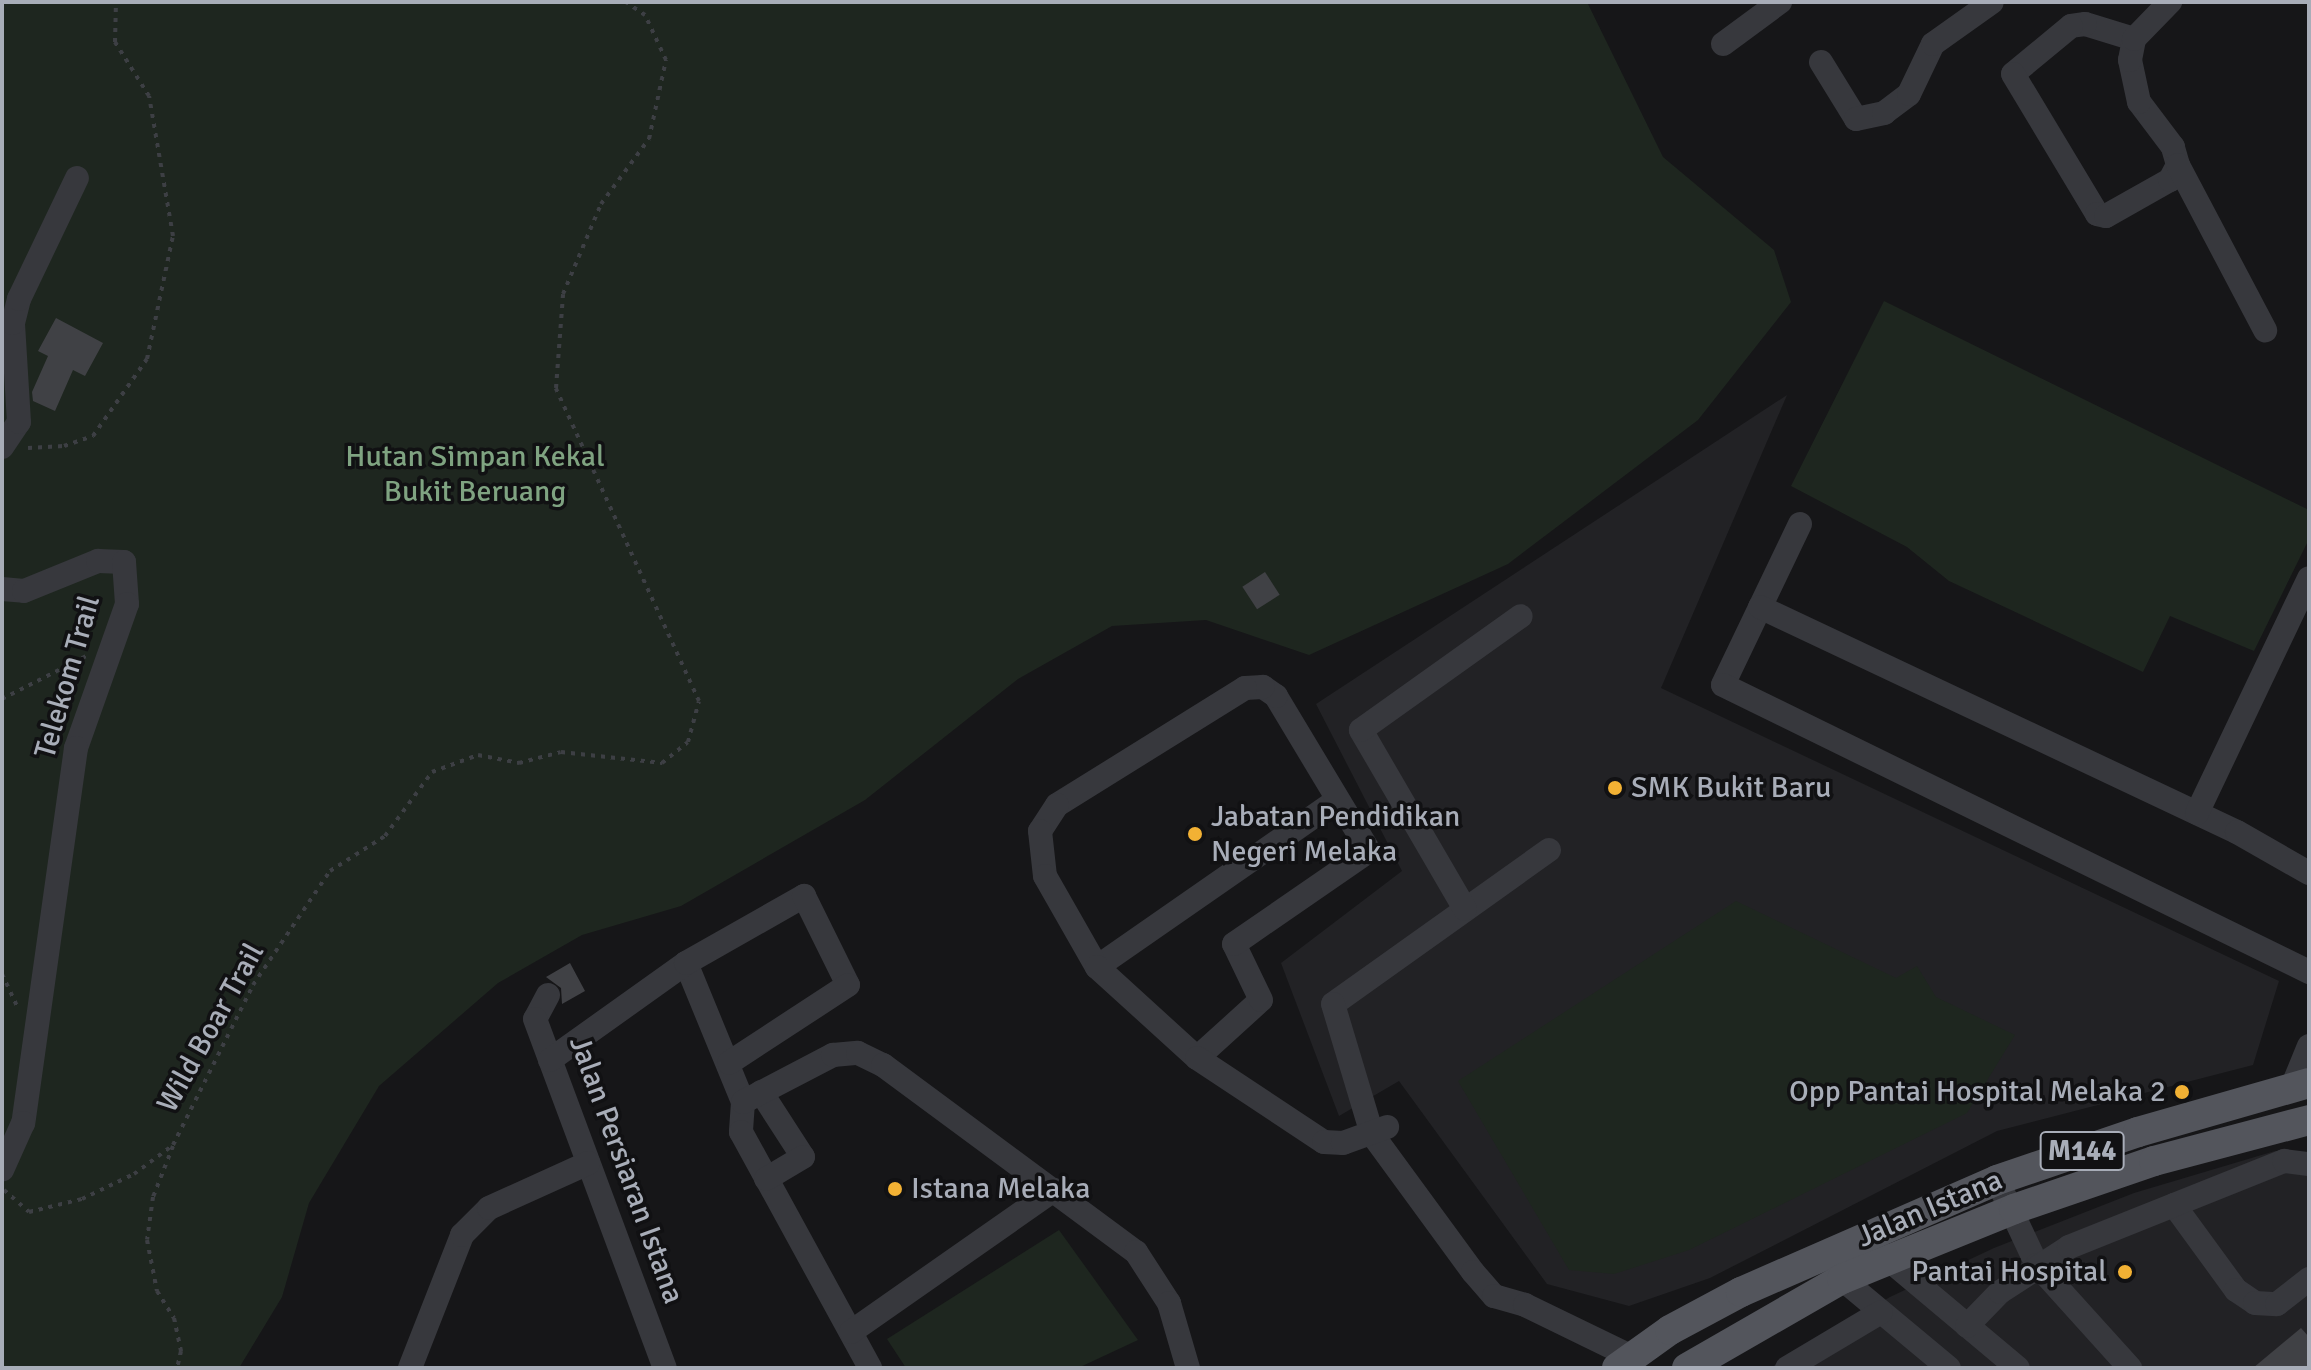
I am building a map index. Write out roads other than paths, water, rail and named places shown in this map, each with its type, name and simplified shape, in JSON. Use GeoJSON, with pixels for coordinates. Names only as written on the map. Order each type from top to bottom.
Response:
{"type":"FeatureCollection","features":[{"type":"Feature","properties":{"kind":"main road","name":"Jalan Istana"},"geometry":{"type":"LineString","coordinates":[[1627,1364],[1741,1292],[1997,1180],[2301,1084]]}},
{"type":"Feature","properties":{"kind":"main road","name":"Jalan Istana"},"geometry":{"type":"LineString","coordinates":[[1687,1368],[1842,1279],[2014,1209],[2154,1161],[2309,1120]]}},
{"type":"Feature","properties":{"kind":"main road"},"geometry":{"type":"LineString","coordinates":[[1627,1364],[1663,1362],[1716,1329],[1785,1309]]}},
{"type":"Feature","properties":{"kind":"street"},"geometry":{"type":"LineString","coordinates":[[1740,2],[1752,23]]}},
{"type":"Feature","properties":{"kind":"street"},"geometry":{"type":"LineString","coordinates":[[1723,44],[1780,2]]}},
{"type":"Feature","properties":{"kind":"street"},"geometry":{"type":"LineString","coordinates":[[1821,62],[1856,119],[1884,113],[1909,94],[1933,44],[1992,2]]}},
{"type":"Feature","properties":{"kind":"street"},"geometry":{"type":"LineString","coordinates":[[2170,2],[2134,39],[2132,83],[2265,330]]}},
{"type":"Feature","properties":{"kind":"street"},"geometry":{"type":"LineString","coordinates":[[2134,39],[2085,24],[2071,26],[2013,74],[2097,214],[2106,216],[2170,180],[2178,165]]}},
{"type":"Feature","properties":{"kind":"street"},"geometry":{"type":"LineString","coordinates":[[10,448],[19,422],[13,323],[19,299],[77,178]]}},
{"type":"Feature","properties":{"kind":"street"},"geometry":{"type":"LineString","coordinates":[[1800,524],[1723,685],[2309,972]]}},
{"type":"Feature","properties":{"kind":"street","name":"Telekom Trail"},"geometry":{"type":"LineString","coordinates":[[2,589],[24,591],[98,561],[124,562],[127,604],[76,748],[23,1123],[2,1170]]}},
{"type":"Feature","properties":{"kind":"street"},"geometry":{"type":"LineString","coordinates":[[2197,813],[2309,578]]}},
{"type":"Feature","properties":{"kind":"street"},"geometry":{"type":"LineString","coordinates":[[1760,607],[2197,813],[2309,873]]}},
{"type":"Feature","properties":{"kind":"street"},"geometry":{"type":"LineString","coordinates":[[1465,909],[1361,730],[1521,616]]}},
{"type":"Feature","properties":{"kind":"street"},"geometry":{"type":"LineString","coordinates":[[1197,1058],[1261,1000],[1234,944],[1369,851],[1336,801],[1276,696],[1263,687],[1245,688],[1057,805],[1040,831],[1045,876],[1097,967],[1197,1058],[1324,1142],[1343,1143],[1376,1123]]}},
{"type":"Feature","properties":{"kind":"street"},"geometry":{"type":"LineString","coordinates":[[1097,967],[1336,801]]}},
{"type":"Feature","properties":{"kind":"street"},"geometry":{"type":"LineString","coordinates":[[1549,850],[1333,1004],[1376,1123],[1483,1264],[1525,1305],[1627,1364]]}},
{"type":"Feature","properties":{"kind":"street"},"geometry":{"type":"LineString","coordinates":[[550,1060],[686,963],[804,896],[848,985],[729,1063]]}},
{"type":"Feature","properties":{"kind":"street"},"geometry":{"type":"LineString","coordinates":[[686,963],[729,1063],[752,1097],[803,1157],[766,1179]]}},
{"type":"Feature","properties":{"kind":"street","name":"Jalan Persiaran Istana"},"geometry":{"type":"LineString","coordinates":[[548,995],[535,1019],[665,1368]]}},
{"type":"Feature","properties":{"kind":"street"},"geometry":{"type":"LineString","coordinates":[[2301,1084],[2309,1046]]}},
{"type":"Feature","properties":{"kind":"street"},"geometry":{"type":"LineString","coordinates":[[870,1368],[741,1132],[752,1097],[833,1055],[858,1053],[883,1065],[1136,1252],[1169,1303],[1188,1368]]}},
{"type":"Feature","properties":{"kind":"street"},"geometry":{"type":"LineString","coordinates":[[1842,1279],[1945,1365],[1969,1328],[2037,1265],[2284,1161],[2305,1168]]}},
{"type":"Feature","properties":{"kind":"street"},"geometry":{"type":"LineString","coordinates":[[410,1368],[462,1235],[489,1208],[588,1163]]}},
{"type":"Feature","properties":{"kind":"street"},"geometry":{"type":"LineString","coordinates":[[1997,1180],[2014,1209],[2037,1265],[2130,1368]]}},
{"type":"Feature","properties":{"kind":"street"},"geometry":{"type":"LineString","coordinates":[[851,1332],[1054,1190]]}},
{"type":"Feature","properties":{"kind":"street"},"geometry":{"type":"LineString","coordinates":[[2174,1205],[2236,1290],[2255,1303],[2277,1304],[2309,1279]]}},
{"type":"Feature","properties":{"kind":"street"},"geometry":{"type":"LineString","coordinates":[[1862,1238],[2018,1368]]}},
{"type":"Feature","properties":{"kind":"street"},"geometry":{"type":"LineString","coordinates":[[1787,1368],[1881,1312]]}},
{"type":"Feature","properties":{"kind":"place","name":"SMK Bukit Baru"},"geometry":{"type":"Point","coordinates":[1615,788]}},
{"type":"Feature","properties":{"kind":"place","name":"Jabatan Pendidikan Negeri Melaka"},"geometry":{"type":"Point","coordinates":[1195,834]}},
{"type":"Feature","properties":{"kind":"place","name":"Opp Pantai Hospital Melaka 2"},"geometry":{"type":"Point","coordinates":[2182,1092]}},
{"type":"Feature","properties":{"kind":"place","name":"Istana Melaka"},"geometry":{"type":"Point","coordinates":[895,1189]}},
{"type":"Feature","properties":{"kind":"place","name":"Pantai Hospital"},"geometry":{"type":"Point","coordinates":[2125,1272]}},
{"type":"Feature","properties":{"kind":"park label","name":"Hutan Simpan Kekal Bukit Beruang"},"geometry":{"type":"Point","coordinates":[475,474]}}]}
